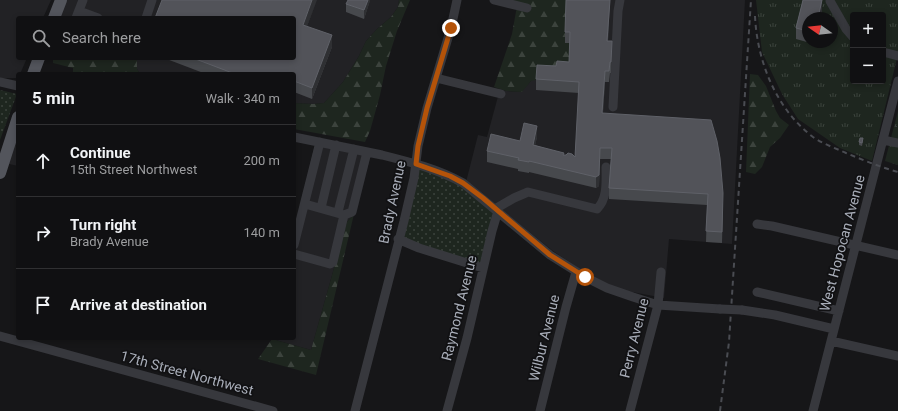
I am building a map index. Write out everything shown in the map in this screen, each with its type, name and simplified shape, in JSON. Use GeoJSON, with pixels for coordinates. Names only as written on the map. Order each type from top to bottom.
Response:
{"type":"FeatureCollection","features":[{"type":"Feature","properties":{"kind":"main road"},"geometry":{"type":"LineString","coordinates":[[55,16],[61,0]]}},
{"type":"Feature","properties":{"kind":"main road"},"geometry":{"type":"LineString","coordinates":[[34,72],[38,60]]}},
{"type":"Feature","properties":{"kind":"main road"},"geometry":{"type":"LineString","coordinates":[[0,174],[16,123]]}},
{"type":"Feature","properties":{"kind":"street"},"geometry":{"type":"LineString","coordinates":[[83,0],[77,14],[88,16]]}},
{"type":"Feature","properties":{"kind":"street"},"geometry":{"type":"LineString","coordinates":[[147,16],[152,0]]}},
{"type":"Feature","properties":{"kind":"street","name":"Brady Avenue"},"geometry":{"type":"LineString","coordinates":[[355,411],[405,214],[416,164],[418,146],[457,0]]}},
{"type":"Feature","properties":{"kind":"street"},"geometry":{"type":"LineString","coordinates":[[494,0],[527,8]]}},
{"type":"Feature","properties":{"kind":"street"},"geometry":{"type":"LineString","coordinates":[[613,107],[618,11],[620,0]]}},
{"type":"Feature","properties":{"kind":"street"},"geometry":{"type":"LineString","coordinates":[[830,1],[846,29],[850,33]]}},
{"type":"Feature","properties":{"kind":"street"},"geometry":{"type":"LineString","coordinates":[[886,53],[898,56]]}},
{"type":"Feature","properties":{"kind":"street"},"geometry":{"type":"LineString","coordinates":[[436,78],[501,94]]}},
{"type":"Feature","properties":{"kind":"street","name":"West Hopocan Avenue"},"geometry":{"type":"LineString","coordinates":[[813,411],[898,81]]}},
{"type":"Feature","properties":{"kind":"street"},"geometry":{"type":"LineString","coordinates":[[0,82],[16,86]]}},
{"type":"Feature","properties":{"kind":"street"},"geometry":{"type":"LineString","coordinates":[[296,137],[336,145],[416,164],[450,176],[463,183],[550,255],[576,272],[607,288],[658,305],[742,310],[775,315],[834,329]]}},
{"type":"Feature","properties":{"kind":"street"},"geometry":{"type":"LineString","coordinates":[[883,140],[898,143]]}},
{"type":"Feature","properties":{"kind":"street"},"geometry":{"type":"LineString","coordinates":[[296,237],[320,142]]}},
{"type":"Feature","properties":{"kind":"street"},"geometry":{"type":"LineString","coordinates":[[321,208],[336,145]]}},
{"type":"Feature","properties":{"kind":"street"},"geometry":{"type":"LineString","coordinates":[[296,255],[330,264],[333,262],[354,149]]}},
{"type":"Feature","properties":{"kind":"street"},"geometry":{"type":"LineString","coordinates":[[304,204],[341,214],[352,212],[367,152]]}},
{"type":"Feature","properties":{"kind":"street"},"geometry":{"type":"LineString","coordinates":[[497,210],[514,198],[528,192],[597,209],[602,205],[605,194],[606,167]]}},
{"type":"Feature","properties":{"kind":"street","name":"Raymond Avenue"},"geometry":{"type":"LineString","coordinates":[[447,411],[467,338],[497,210]]}},
{"type":"Feature","properties":{"kind":"street"},"geometry":{"type":"LineString","coordinates":[[757,224],[772,226],[898,255]]}},
{"type":"Feature","properties":{"kind":"street"},"geometry":{"type":"LineString","coordinates":[[398,239],[419,248],[483,268]]}},
{"type":"Feature","properties":{"kind":"street","name":"Wilbur Avenue"},"geometry":{"type":"LineString","coordinates":[[540,411],[576,272]]}},
{"type":"Feature","properties":{"kind":"street","name":"Perry Avenue"},"geometry":{"type":"LineString","coordinates":[[630,411],[658,305],[660,272]]}},
{"type":"Feature","properties":{"kind":"street"},"geometry":{"type":"LineString","coordinates":[[757,292],[839,311]]}},
{"type":"Feature","properties":{"kind":"street","name":"17th Street Northwest"},"geometry":{"type":"LineString","coordinates":[[0,336],[273,411]]}},
{"type":"Feature","properties":{"kind":"street"},"geometry":{"type":"LineString","coordinates":[[831,341],[898,356]]}},
{"type":"Feature","properties":{"kind":"path"},"geometry":{"type":"LineString","coordinates":[[894,126],[898,127]]}},
{"type":"Feature","properties":{"kind":"shaded area"},"geometry":{"type":"Polygon","coordinates":[[[0,0],[51,0],[44,16],[16,16],[16,60],[26,60],[21,72],[16,72],[16,78],[0,78],[0,0]]]}},
{"type":"Feature","properties":{"kind":"shaded area"},"geometry":{"type":"Polygon","coordinates":[[[66,0],[399,0],[398,7],[391,17],[366,41],[359,56],[343,82],[324,103],[313,104],[296,103],[296,72],[139,72],[137,69],[137,60],[296,60],[296,16],[61,16],[66,0]]]}},
{"type":"Feature","properties":{"kind":"shaded area"},"geometry":{"type":"Polygon","coordinates":[[[570,0],[745,0],[732,244],[669,239],[664,298],[616,289],[593,278],[553,251],[466,182],[478,135],[487,137],[500,89],[521,92],[570,43],[565,43],[570,0]]]}},
{"type":"Feature","properties":{"kind":"shaded area"},"geometry":{"type":"Polygon","coordinates":[[[16,131],[16,166],[5,163],[16,131]]]}},
{"type":"Feature","properties":{"kind":"shaded area"},"geometry":{"type":"Polygon","coordinates":[[[315,144],[371,155],[354,214],[347,222],[311,350],[276,340],[296,340],[296,223],[315,144]]]}},
{"type":"Feature","properties":{"kind":"green space"},"geometry":{"type":"Polygon","coordinates":[[[399,0],[410,0],[397,31],[386,66],[370,131],[365,142],[296,129],[296,103],[324,103],[343,82],[359,56],[366,41],[391,17],[398,7],[399,0]]]}},
{"type":"Feature","properties":{"kind":"green space"},"geometry":{"type":"Polygon","coordinates":[[[494,0],[571,0],[565,43],[570,43],[569,73],[531,81],[522,92],[506,91],[494,87],[512,34],[517,6],[494,0]]]}},
{"type":"Feature","properties":{"kind":"green space"},"geometry":{"type":"Polygon","coordinates":[[[756,0],[898,0],[898,54],[872,161],[840,148],[798,119],[782,94],[762,52],[756,0]]]}},
{"type":"Feature","properties":{"kind":"green space"},"geometry":{"type":"Polygon","coordinates":[[[53,60],[137,60],[137,69],[139,72],[73,72],[73,68],[53,63],[53,60]]]}},
{"type":"Feature","properties":{"kind":"green space"},"geometry":{"type":"Polygon","coordinates":[[[750,74],[758,75],[766,86],[780,118],[789,125],[780,138],[770,147],[762,167],[755,174],[746,172],[750,74]]]}},
{"type":"Feature","properties":{"kind":"green space"},"geometry":{"type":"Polygon","coordinates":[[[0,90],[16,94],[16,97],[0,140],[0,90]]]}},
{"type":"Feature","properties":{"kind":"green space"},"geometry":{"type":"Polygon","coordinates":[[[898,111],[898,165],[885,161],[898,111]]]}},
{"type":"Feature","properties":{"kind":"green space"},"geometry":{"type":"Polygon","coordinates":[[[418,166],[449,178],[496,212],[481,265],[400,238],[418,166]]]}},
{"type":"Feature","properties":{"kind":"green space"},"geometry":{"type":"Polygon","coordinates":[[[354,214],[316,375],[258,359],[271,340],[311,350],[347,222],[354,214]]]}},
{"type":"Feature","properties":{"kind":"building"},"geometry":{"type":"Polygon","coordinates":[[[162,0],[312,0],[303,25],[332,35],[312,88],[296,82],[296,72],[230,72],[198,60],[296,60],[296,16],[156,16],[162,0]]]}},
{"type":"Feature","properties":{"kind":"building"},"geometry":{"type":"Polygon","coordinates":[[[348,0],[368,0],[364,10],[346,4],[348,0]]]}},
{"type":"Feature","properties":{"kind":"building"},"geometry":{"type":"Polygon","coordinates":[[[566,0],[610,0],[607,41],[612,41],[611,62],[609,71],[605,71],[602,113],[711,120],[720,158],[723,193],[722,232],[706,231],[708,194],[609,188],[612,148],[600,148],[599,175],[596,177],[529,161],[518,160],[519,158],[487,151],[491,134],[520,141],[524,123],[537,126],[533,145],[564,153],[563,155],[568,153],[572,154],[575,157],[579,82],[536,79],[537,65],[556,66],[557,61],[569,62],[570,32],[565,32],[566,0]]]}},
{"type":"Feature","properties":{"kind":"building"},"geometry":{"type":"Polygon","coordinates":[[[803,0],[822,0],[819,12],[802,12],[802,30],[796,28],[803,0]]]}},
{"type":"Feature","properties":{"kind":"building"},"geometry":{"type":"Polygon","coordinates":[[[860,138],[863,138],[862,143],[859,142],[860,138]]]}},
{"type":"Feature","properties":{"kind":"railway"},"geometry":{"type":"LineString","coordinates":[[720,411],[729,342],[751,0]]}},
{"type":"Feature","properties":{"kind":"railway"},"geometry":{"type":"LineString","coordinates":[[755,16],[764,67],[779,98],[800,126],[813,137],[825,144],[865,161],[898,172]]}},
{"type":"Feature","properties":{"kind":"route"},"geometry":{"type":"LineString","coordinates":[[451,28],[427,108],[418,146],[416,164],[433,169],[463,183],[550,255],[585,277]]}}]}
